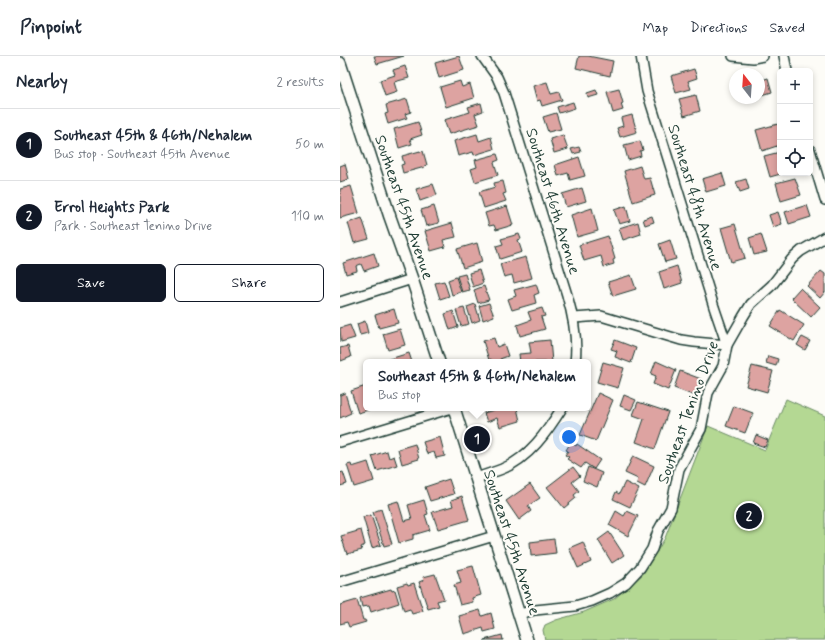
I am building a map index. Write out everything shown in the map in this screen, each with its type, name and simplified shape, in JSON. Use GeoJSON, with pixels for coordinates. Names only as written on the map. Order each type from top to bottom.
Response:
{"type":"FeatureCollection","features":[{"type":"Feature","properties":{"kind":"street","name":"Southeast 46th Avenue"},"geometry":{"type":"LineString","coordinates":[[482,56],[497,77],[504,93],[574,318],[576,359]]}},
{"type":"Feature","properties":{"kind":"street","name":"Southeast 48th Avenue"},"geometry":{"type":"LineString","coordinates":[[641,56],[650,99],[727,345]]}},
{"type":"Feature","properties":{"kind":"street"},"geometry":{"type":"LineString","coordinates":[[733,56],[753,58],[763,56]]}},
{"type":"Feature","properties":{"kind":"street"},"geometry":{"type":"LineString","coordinates":[[784,56],[786,68]]}},
{"type":"Feature","properties":{"kind":"street","name":"Southeast 45th Avenue"},"geometry":{"type":"LineString","coordinates":[[340,63],[438,359]]}},
{"type":"Feature","properties":{"kind":"street"},"geometry":{"type":"LineString","coordinates":[[813,160],[825,200]]}},
{"type":"Feature","properties":{"kind":"street","name":"Southeast Tenino Drive"},"geometry":{"type":"LineString","coordinates":[[519,614],[535,610],[575,606],[592,601],[610,593],[626,583],[640,568],[652,548],[658,531],[671,508],[679,469],[701,429],[708,393],[723,366],[727,345],[742,317],[751,304],[780,276],[792,259],[810,244],[825,237]]}},
{"type":"Feature","properties":{"kind":"street"},"geometry":{"type":"LineString","coordinates":[[340,302],[412,279]]}},
{"type":"Feature","properties":{"kind":"street"},"geometry":{"type":"LineString","coordinates":[[574,318],[602,316],[681,340],[714,345],[727,345]]}},
{"type":"Feature","properties":{"kind":"street"},"geometry":{"type":"LineString","coordinates":[[340,442],[443,411]]}},
{"type":"Feature","properties":{"kind":"street","name":"Southeast 45th Avenue"},"geometry":{"type":"LineString","coordinates":[[454,411],[527,640]]}},
{"type":"Feature","properties":{"kind":"street"},"geometry":{"type":"LineString","coordinates":[[476,478],[504,468],[523,456],[546,432],[560,411]]}},
{"type":"Feature","properties":{"kind":"street"},"geometry":{"type":"LineString","coordinates":[[340,582],[494,536]]}},
{"type":"Feature","properties":{"kind":"green space"},"geometry":{"type":"Polygon","coordinates":[[[786,399],[825,416],[825,640],[545,640],[543,630],[545,625],[556,620],[584,612],[614,599],[643,574],[665,538],[708,426],[765,450],[786,399]]]}},
{"type":"Feature","properties":{"kind":"building"},"geometry":{"type":"Polygon","coordinates":[[[374,56],[404,56],[377,64],[374,56]]]}},
{"type":"Feature","properties":{"kind":"building"},"geometry":{"type":"Polygon","coordinates":[[[459,56],[464,70],[439,78],[435,63],[459,56]]]}},
{"type":"Feature","properties":{"kind":"building"},"geometry":{"type":"Polygon","coordinates":[[[579,56],[588,56],[613,61],[610,76],[576,68],[579,56]]]}},
{"type":"Feature","properties":{"kind":"building"},"geometry":{"type":"Polygon","coordinates":[[[405,66],[409,78],[394,82],[397,92],[385,96],[380,80],[395,75],[393,70],[405,66]]]}},
{"type":"Feature","properties":{"kind":"building"},"geometry":{"type":"Polygon","coordinates":[[[694,69],[697,78],[688,81],[691,89],[676,93],[671,76],[694,69]]]}},
{"type":"Feature","properties":{"kind":"building"},"geometry":{"type":"Polygon","coordinates":[[[768,78],[772,92],[765,94],[765,79],[768,78]]]}},
{"type":"Feature","properties":{"kind":"building"},"geometry":{"type":"Polygon","coordinates":[[[460,81],[462,87],[470,84],[474,98],[446,107],[440,87],[460,81]]]}},
{"type":"Feature","properties":{"kind":"building"},"geometry":{"type":"Polygon","coordinates":[[[547,82],[551,94],[559,92],[562,100],[542,106],[540,100],[537,101],[533,86],[547,82]]]}},
{"type":"Feature","properties":{"kind":"building"},"geometry":{"type":"Polygon","coordinates":[[[619,89],[623,103],[621,104],[623,110],[613,113],[607,92],[619,89]]]}},
{"type":"Feature","properties":{"kind":"building"},"geometry":{"type":"Polygon","coordinates":[[[596,90],[598,95],[588,98],[587,93],[596,90]]]}},
{"type":"Feature","properties":{"kind":"building"},"geometry":{"type":"Polygon","coordinates":[[[696,95],[700,111],[684,116],[679,99],[696,95]]]}},
{"type":"Feature","properties":{"kind":"building"},"geometry":{"type":"Polygon","coordinates":[[[407,99],[411,112],[405,114],[407,118],[388,124],[385,114],[388,113],[386,105],[407,99]]]}},
{"type":"Feature","properties":{"kind":"building"},"geometry":{"type":"Polygon","coordinates":[[[573,102],[575,108],[559,113],[557,107],[573,102]]]}},
{"type":"Feature","properties":{"kind":"building"},"geometry":{"type":"Polygon","coordinates":[[[481,103],[483,111],[475,114],[479,125],[449,134],[444,120],[470,112],[468,107],[481,103]]]}},
{"type":"Feature","properties":{"kind":"building"},"geometry":{"type":"Polygon","coordinates":[[[556,113],[561,129],[548,132],[543,117],[556,113]]]}},
{"type":"Feature","properties":{"kind":"building"},"geometry":{"type":"Polygon","coordinates":[[[632,115],[637,132],[620,137],[617,128],[623,126],[621,118],[632,115]]]}},
{"type":"Feature","properties":{"kind":"building"},"geometry":{"type":"Polygon","coordinates":[[[418,122],[422,135],[410,139],[412,144],[399,148],[394,129],[418,122]]]}},
{"type":"Feature","properties":{"kind":"building"},"geometry":{"type":"Polygon","coordinates":[[[777,124],[777,146],[762,151],[756,130],[777,124]]]}},
{"type":"Feature","properties":{"kind":"building"},"geometry":{"type":"Polygon","coordinates":[[[477,134],[479,141],[491,137],[494,149],[474,155],[473,152],[458,156],[454,141],[477,134]]]}},
{"type":"Feature","properties":{"kind":"building"},"geometry":{"type":"Polygon","coordinates":[[[563,135],[568,149],[554,153],[550,139],[563,135]]]}},
{"type":"Feature","properties":{"kind":"building"},"geometry":{"type":"Polygon","coordinates":[[[640,141],[643,150],[640,151],[641,156],[628,160],[624,145],[640,141]]]}},
{"type":"Feature","properties":{"kind":"building"},"geometry":{"type":"Polygon","coordinates":[[[579,147],[581,152],[573,154],[571,149],[579,147]]]}},
{"type":"Feature","properties":{"kind":"building"},"geometry":{"type":"Polygon","coordinates":[[[423,151],[427,165],[424,166],[425,167],[403,173],[401,165],[404,164],[402,156],[423,151]]]}},
{"type":"Feature","properties":{"kind":"building"},"geometry":{"type":"Polygon","coordinates":[[[777,153],[777,175],[770,177],[764,156],[777,153]]]}},
{"type":"Feature","properties":{"kind":"building"},"geometry":{"type":"Polygon","coordinates":[[[497,154],[499,160],[494,162],[498,175],[475,182],[471,169],[477,167],[475,160],[497,154]]]}},
{"type":"Feature","properties":{"kind":"building"},"geometry":{"type":"Polygon","coordinates":[[[579,157],[585,176],[570,180],[568,173],[558,176],[555,165],[579,157]]]}},
{"type":"Feature","properties":{"kind":"building"},"geometry":{"type":"Polygon","coordinates":[[[345,164],[349,179],[340,182],[340,166],[345,164]]]}},
{"type":"Feature","properties":{"kind":"building"},"geometry":{"type":"Polygon","coordinates":[[[640,166],[644,179],[650,178],[655,195],[633,202],[624,171],[640,166]]]}},
{"type":"Feature","properties":{"kind":"building"},"geometry":{"type":"Polygon","coordinates":[[[722,173],[726,186],[706,192],[702,179],[722,173]]]}},
{"type":"Feature","properties":{"kind":"building"},"geometry":{"type":"Polygon","coordinates":[[[795,178],[801,195],[781,201],[776,183],[795,178]]]}},
{"type":"Feature","properties":{"kind":"building"},"geometry":{"type":"Polygon","coordinates":[[[746,179],[749,189],[740,192],[736,182],[746,179]]]}},
{"type":"Feature","properties":{"kind":"building"},"geometry":{"type":"Polygon","coordinates":[[[503,181],[506,193],[503,194],[506,201],[484,208],[479,192],[495,187],[494,183],[503,181]]]}},
{"type":"Feature","properties":{"kind":"building"},"geometry":{"type":"Polygon","coordinates":[[[433,184],[437,195],[420,201],[416,189],[433,184]]]}},
{"type":"Feature","properties":{"kind":"building"},"geometry":{"type":"Polygon","coordinates":[[[351,186],[359,213],[340,218],[340,189],[351,186]]]}},
{"type":"Feature","properties":{"kind":"building"},"geometry":{"type":"Polygon","coordinates":[[[582,188],[586,201],[566,207],[562,194],[582,188]]]}},
{"type":"Feature","properties":{"kind":"building"},"geometry":{"type":"Polygon","coordinates":[[[807,205],[811,217],[789,224],[785,212],[807,205]]]}},
{"type":"Feature","properties":{"kind":"building"},"geometry":{"type":"Polygon","coordinates":[[[434,206],[439,223],[426,226],[421,210],[434,206]]]}},
{"type":"Feature","properties":{"kind":"building"},"geometry":{"type":"Polygon","coordinates":[[[507,206],[513,225],[496,230],[494,225],[489,226],[485,213],[507,206]]]}},
{"type":"Feature","properties":{"kind":"building"},"geometry":{"type":"Polygon","coordinates":[[[626,206],[630,221],[619,224],[614,210],[626,206]]]}},
{"type":"Feature","properties":{"kind":"building"},"geometry":{"type":"Polygon","coordinates":[[[592,208],[598,231],[577,237],[571,215],[592,208]]]}},
{"type":"Feature","properties":{"kind":"building"},"geometry":{"type":"Polygon","coordinates":[[[778,212],[782,224],[773,227],[769,215],[778,212]]]}},
{"type":"Feature","properties":{"kind":"building"},"geometry":{"type":"Polygon","coordinates":[[[652,216],[654,222],[645,225],[643,219],[652,216]]]}},
{"type":"Feature","properties":{"kind":"building"},"geometry":{"type":"Polygon","coordinates":[[[362,218],[369,239],[354,243],[348,223],[362,218]]]}},
{"type":"Feature","properties":{"kind":"building"},"geometry":{"type":"Polygon","coordinates":[[[638,222],[641,234],[623,240],[619,228],[638,222]]]}},
{"type":"Feature","properties":{"kind":"building"},"geometry":{"type":"Polygon","coordinates":[[[452,223],[456,237],[443,240],[445,247],[431,251],[425,231],[452,223]]]}},
{"type":"Feature","properties":{"kind":"building"},"geometry":{"type":"Polygon","coordinates":[[[735,224],[745,258],[731,262],[721,228],[735,224]]]}},
{"type":"Feature","properties":{"kind":"building"},"geometry":{"type":"Polygon","coordinates":[[[519,234],[521,239],[518,240],[522,252],[500,259],[496,246],[503,244],[501,239],[519,234]]]}},
{"type":"Feature","properties":{"kind":"building"},"geometry":{"type":"Polygon","coordinates":[[[761,234],[767,252],[754,255],[749,238],[761,234]]]}},
{"type":"Feature","properties":{"kind":"building"},"geometry":{"type":"Polygon","coordinates":[[[608,236],[615,259],[613,260],[614,264],[604,267],[601,256],[584,261],[579,245],[608,236]]]}},
{"type":"Feature","properties":{"kind":"building"},"geometry":{"type":"Polygon","coordinates":[[[670,240],[676,259],[665,262],[659,244],[670,240]]]}},
{"type":"Feature","properties":{"kind":"building"},"geometry":{"type":"Polygon","coordinates":[[[477,243],[482,262],[463,268],[457,249],[477,243]]]}},
{"type":"Feature","properties":{"kind":"building"},"geometry":{"type":"Polygon","coordinates":[[[374,253],[378,266],[364,271],[361,264],[356,266],[357,271],[346,274],[343,263],[374,253]]]}},
{"type":"Feature","properties":{"kind":"building"},"geometry":{"type":"Polygon","coordinates":[[[526,257],[532,278],[514,283],[512,275],[504,277],[500,264],[526,257]]]}},
{"type":"Feature","properties":{"kind":"building"},"geometry":{"type":"Polygon","coordinates":[[[677,266],[682,283],[664,289],[659,272],[677,266]]]}},
{"type":"Feature","properties":{"kind":"building"},"geometry":{"type":"Polygon","coordinates":[[[479,270],[483,283],[473,287],[469,273],[479,270]]]}},
{"type":"Feature","properties":{"kind":"building"},"geometry":{"type":"Polygon","coordinates":[[[821,271],[825,274],[825,292],[820,298],[807,286],[821,271]]]}},
{"type":"Feature","properties":{"kind":"building"},"geometry":{"type":"Polygon","coordinates":[[[465,274],[470,290],[462,292],[457,276],[465,274]]]}},
{"type":"Feature","properties":{"kind":"building"},"geometry":{"type":"Polygon","coordinates":[[[631,275],[636,289],[613,296],[608,282],[631,275]]]}},
{"type":"Feature","properties":{"kind":"building"},"geometry":{"type":"Polygon","coordinates":[[[456,277],[461,292],[452,295],[448,280],[456,277]]]}},
{"type":"Feature","properties":{"kind":"building"},"geometry":{"type":"Polygon","coordinates":[[[444,281],[449,296],[440,299],[435,283],[444,281]]]}},
{"type":"Feature","properties":{"kind":"building"},"geometry":{"type":"Polygon","coordinates":[[[536,284],[539,293],[534,295],[536,303],[512,310],[508,299],[516,296],[514,290],[536,284]]]}},
{"type":"Feature","properties":{"kind":"building"},"geometry":{"type":"Polygon","coordinates":[[[484,286],[489,300],[478,303],[474,290],[484,286]]]}},
{"type":"Feature","properties":{"kind":"building"},"geometry":{"type":"Polygon","coordinates":[[[800,288],[820,307],[811,317],[791,298],[800,288]]]}},
{"type":"Feature","properties":{"kind":"building"},"geometry":{"type":"Polygon","coordinates":[[[489,303],[494,316],[483,320],[479,306],[489,303]]]}},
{"type":"Feature","properties":{"kind":"building"},"geometry":{"type":"Polygon","coordinates":[[[475,304],[480,320],[472,323],[467,307],[475,304]]]}},
{"type":"Feature","properties":{"kind":"building"},"geometry":{"type":"Polygon","coordinates":[[[464,308],[469,324],[461,326],[456,310],[464,308]]]}},
{"type":"Feature","properties":{"kind":"building"},"geometry":{"type":"Polygon","coordinates":[[[542,308],[545,316],[541,317],[545,329],[520,336],[517,325],[531,320],[528,312],[542,308]]]}},
{"type":"Feature","properties":{"kind":"building"},"geometry":{"type":"Polygon","coordinates":[[[394,309],[398,323],[379,328],[375,315],[394,309]]]}},
{"type":"Feature","properties":{"kind":"building"},"geometry":{"type":"Polygon","coordinates":[[[780,310],[804,325],[794,341],[770,326],[780,310]]]}},
{"type":"Feature","properties":{"kind":"building"},"geometry":{"type":"Polygon","coordinates":[[[453,311],[458,327],[450,330],[445,314],[453,311]]]}},
{"type":"Feature","properties":{"kind":"building"},"geometry":{"type":"Polygon","coordinates":[[[365,321],[368,333],[360,335],[357,324],[365,321]]]}},
{"type":"Feature","properties":{"kind":"building"},"geometry":{"type":"Polygon","coordinates":[[[350,325],[355,338],[341,342],[340,328],[350,325]]]}},
{"type":"Feature","properties":{"kind":"building"},"geometry":{"type":"Polygon","coordinates":[[[400,329],[405,345],[388,350],[383,334],[400,329]]]}},
{"type":"Feature","properties":{"kind":"building"},"geometry":{"type":"Polygon","coordinates":[[[802,337],[810,341],[805,350],[797,345],[802,337]]]}},
{"type":"Feature","properties":{"kind":"building"},"geometry":{"type":"Polygon","coordinates":[[[494,338],[497,347],[504,344],[508,356],[500,359],[489,359],[483,341],[494,338]]]}},
{"type":"Feature","properties":{"kind":"building"},"geometry":{"type":"Polygon","coordinates":[[[550,340],[552,359],[520,359],[519,354],[531,353],[529,342],[550,340]]]}},
{"type":"Feature","properties":{"kind":"building"},"geometry":{"type":"Polygon","coordinates":[[[615,340],[636,348],[631,363],[615,357],[617,351],[611,349],[615,340]]]}},
{"type":"Feature","properties":{"kind":"building"},"geometry":{"type":"Polygon","coordinates":[[[348,346],[351,357],[341,361],[340,348],[348,346]]]}},
{"type":"Feature","properties":{"kind":"building"},"geometry":{"type":"Polygon","coordinates":[[[409,353],[411,359],[390,359],[409,353]]]}},
{"type":"Feature","properties":{"kind":"building"},"geometry":{"type":"Polygon","coordinates":[[[768,356],[778,359],[776,366],[766,363],[768,356]]]}},
{"type":"Feature","properties":{"kind":"building"},"geometry":{"type":"Polygon","coordinates":[[[656,361],[676,370],[668,390],[653,384],[656,376],[651,374],[656,361]]]}},
{"type":"Feature","properties":{"kind":"building"},"geometry":{"type":"Polygon","coordinates":[[[603,362],[624,368],[618,388],[597,382],[603,362]]]}},
{"type":"Feature","properties":{"kind":"building"},"geometry":{"type":"Polygon","coordinates":[[[752,366],[773,371],[767,392],[746,386],[752,366]]]}},
{"type":"Feature","properties":{"kind":"building"},"geometry":{"type":"Polygon","coordinates":[[[680,371],[701,379],[695,396],[674,388],[680,371]]]}},
{"type":"Feature","properties":{"kind":"building"},"geometry":{"type":"Polygon","coordinates":[[[363,387],[363,411],[365,411],[358,413],[351,391],[363,387]]]}},
{"type":"Feature","properties":{"kind":"building"},"geometry":{"type":"Polygon","coordinates":[[[345,393],[351,413],[340,418],[340,395],[345,393]]]}},
{"type":"Feature","properties":{"kind":"building"},"geometry":{"type":"Polygon","coordinates":[[[598,393],[613,400],[596,441],[580,435],[598,393]]]}},
{"type":"Feature","properties":{"kind":"building"},"geometry":{"type":"Polygon","coordinates":[[[624,395],[636,400],[631,410],[620,406],[624,395]]]}},
{"type":"Feature","properties":{"kind":"building"},"geometry":{"type":"Polygon","coordinates":[[[638,402],[668,412],[655,449],[636,442],[644,419],[633,415],[638,402]]]}},
{"type":"Feature","properties":{"kind":"building"},"geometry":{"type":"Polygon","coordinates":[[[734,406],[753,413],[745,433],[726,426],[734,406]]]}},
{"type":"Feature","properties":{"kind":"building"},"geometry":{"type":"Polygon","coordinates":[[[490,411],[518,411],[520,421],[500,427],[497,418],[487,422],[484,413],[490,411]]]}},
{"type":"Feature","properties":{"kind":"building"},"geometry":{"type":"Polygon","coordinates":[[[756,435],[768,440],[765,447],[753,443],[756,435]]]}},
{"type":"Feature","properties":{"kind":"building"},"geometry":{"type":"Polygon","coordinates":[[[440,437],[445,456],[436,458],[434,452],[427,454],[423,442],[440,437]]]}},
{"type":"Feature","properties":{"kind":"building"},"geometry":{"type":"Polygon","coordinates":[[[571,442],[576,446],[577,444],[600,460],[594,469],[585,463],[581,468],[567,459],[569,457],[565,455],[568,451],[566,450],[571,442]]]}},
{"type":"Feature","properties":{"kind":"building"},"geometry":{"type":"Polygon","coordinates":[[[415,444],[419,459],[402,464],[398,449],[415,444]]]}},
{"type":"Feature","properties":{"kind":"building"},"geometry":{"type":"Polygon","coordinates":[[[387,451],[389,458],[394,456],[397,465],[377,471],[372,456],[387,451]]]}},
{"type":"Feature","properties":{"kind":"building"},"geometry":{"type":"Polygon","coordinates":[[[633,456],[654,466],[645,487],[637,483],[638,479],[625,473],[633,456]]]}},
{"type":"Feature","properties":{"kind":"building"},"geometry":{"type":"Polygon","coordinates":[[[368,462],[374,481],[354,487],[347,465],[351,464],[352,467],[368,462]]]}},
{"type":"Feature","properties":{"kind":"building"},"geometry":{"type":"Polygon","coordinates":[[[573,467],[580,476],[572,482],[579,491],[574,495],[576,498],[564,508],[547,487],[573,467]]]}},
{"type":"Feature","properties":{"kind":"building"},"geometry":{"type":"Polygon","coordinates":[[[588,467],[602,473],[597,487],[583,481],[588,467]]]}},
{"type":"Feature","properties":{"kind":"building"},"geometry":{"type":"Polygon","coordinates":[[[343,472],[347,484],[340,486],[340,473],[343,472]]]}},
{"type":"Feature","properties":{"kind":"building"},"geometry":{"type":"Polygon","coordinates":[[[449,479],[454,494],[430,501],[425,487],[449,479]]]}},
{"type":"Feature","properties":{"kind":"building"},"geometry":{"type":"Polygon","coordinates":[[[625,482],[639,489],[630,507],[613,499],[616,492],[619,494],[625,482]]]}},
{"type":"Feature","properties":{"kind":"building"},"geometry":{"type":"Polygon","coordinates":[[[530,484],[540,498],[528,506],[531,511],[519,520],[506,501],[530,484]]]}},
{"type":"Feature","properties":{"kind":"building"},"geometry":{"type":"Polygon","coordinates":[[[462,496],[469,520],[438,529],[432,512],[453,506],[451,500],[462,496]]]}},
{"type":"Feature","properties":{"kind":"building"},"geometry":{"type":"Polygon","coordinates":[[[424,500],[428,514],[425,515],[430,530],[413,535],[413,539],[399,543],[388,504],[398,501],[404,521],[412,519],[408,505],[424,500]]]}},
{"type":"Feature","properties":{"kind":"building"},"geometry":{"type":"Polygon","coordinates":[[[381,509],[392,544],[384,546],[373,512],[381,509]]]}},
{"type":"Feature","properties":{"kind":"building"},"geometry":{"type":"Polygon","coordinates":[[[616,511],[624,516],[627,511],[638,516],[628,536],[609,525],[616,511]]]}},
{"type":"Feature","properties":{"kind":"building"},"geometry":{"type":"Polygon","coordinates":[[[371,515],[381,545],[372,548],[363,517],[371,515]]]}},
{"type":"Feature","properties":{"kind":"building"},"geometry":{"type":"Polygon","coordinates":[[[361,530],[365,545],[361,547],[362,550],[347,554],[341,536],[361,530]]]}},
{"type":"Feature","properties":{"kind":"building"},"geometry":{"type":"Polygon","coordinates":[[[609,532],[624,555],[612,563],[598,540],[609,532]]]}},
{"type":"Feature","properties":{"kind":"building"},"geometry":{"type":"Polygon","coordinates":[[[554,539],[556,553],[531,556],[530,542],[554,539]]]}},
{"type":"Feature","properties":{"kind":"building"},"geometry":{"type":"Polygon","coordinates":[[[583,542],[591,562],[578,568],[569,548],[583,542]]]}},
{"type":"Feature","properties":{"kind":"building"},"geometry":{"type":"Polygon","coordinates":[[[473,566],[481,595],[472,598],[473,602],[460,605],[454,585],[461,583],[457,570],[473,566]]]}},
{"type":"Feature","properties":{"kind":"building"},"geometry":{"type":"Polygon","coordinates":[[[435,574],[444,599],[437,601],[439,606],[428,609],[419,582],[424,580],[423,577],[435,574]]]}},
{"type":"Feature","properties":{"kind":"building"},"geometry":{"type":"Polygon","coordinates":[[[407,583],[408,585],[414,583],[423,611],[412,614],[410,609],[404,611],[397,586],[407,583]]]}},
{"type":"Feature","properties":{"kind":"building"},"geometry":{"type":"Polygon","coordinates":[[[391,589],[392,591],[395,590],[399,603],[371,612],[369,606],[362,607],[360,598],[391,589]]]}},
{"type":"Feature","properties":{"kind":"building"},"geometry":{"type":"Polygon","coordinates":[[[357,600],[363,620],[366,622],[349,627],[347,622],[340,624],[340,605],[357,600]]]}},
{"type":"Feature","properties":{"kind":"building"},"geometry":{"type":"Polygon","coordinates":[[[480,610],[482,616],[491,613],[495,629],[484,632],[483,628],[464,634],[459,616],[480,610]]]}},
{"type":"Feature","properties":{"kind":"building"},"geometry":{"type":"Polygon","coordinates":[[[502,635],[503,640],[484,640],[502,635]]]}},
{"type":"Feature","properties":{"kind":"place","name":"Southeast 45th & 46th/Nehalem"},"geometry":{"type":"Point","coordinates":[477,439]}},
{"type":"Feature","properties":{"kind":"place","name":"Errol Heights Park"},"geometry":{"type":"Point","coordinates":[749,516]}}]}
